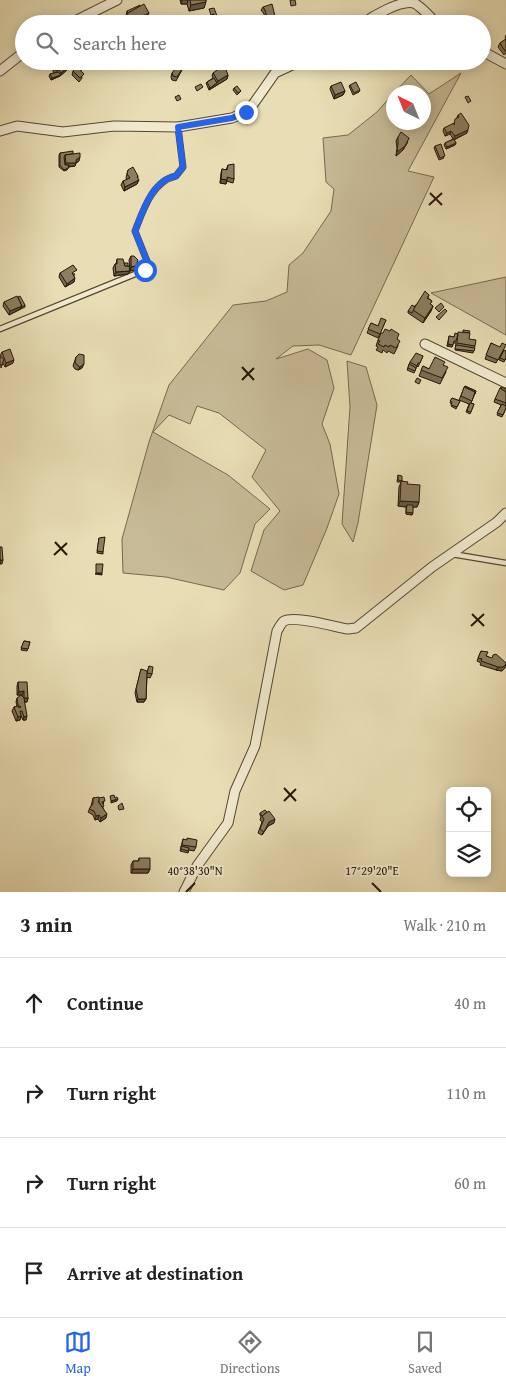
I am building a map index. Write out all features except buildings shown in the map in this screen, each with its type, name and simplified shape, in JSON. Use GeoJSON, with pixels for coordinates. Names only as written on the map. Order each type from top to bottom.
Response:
{"type":"FeatureCollection","features":[{"type":"Feature","properties":{"kind":"street"},"geometry":{"type":"LineString","coordinates":[[86,15],[116,0]]}},
{"type":"Feature","properties":{"kind":"street"},"geometry":{"type":"LineString","coordinates":[[374,15],[384,8],[406,0],[414,2],[428,15]]}},
{"type":"Feature","properties":{"kind":"street"},"geometry":{"type":"LineString","coordinates":[[491,56],[506,64]]}},
{"type":"Feature","properties":{"kind":"street"},"geometry":{"type":"LineString","coordinates":[[0,71],[15,59]]}},
{"type":"Feature","properties":{"kind":"street"},"geometry":{"type":"LineString","coordinates":[[0,131],[16,126],[63,132],[114,126],[178,127],[232,118],[246,112],[254,104],[275,73],[282,70]]}},
{"type":"Feature","properties":{"kind":"street"},"geometry":{"type":"LineString","coordinates":[[425,344],[506,383]]}},
{"type":"Feature","properties":{"kind":"street"},"geometry":{"type":"LineString","coordinates":[[184,892],[197,866],[228,823],[235,791],[255,746],[277,631],[281,624],[294,619],[348,629],[356,628],[450,554],[497,522],[506,513]]}},
{"type":"Feature","properties":{"kind":"lane"},"geometry":{"type":"LineString","coordinates":[[0,329],[145,270],[149,266],[135,231],[149,198],[167,178],[176,176],[183,167],[178,127]]}},
{"type":"Feature","properties":{"kind":"lane"},"geometry":{"type":"LineString","coordinates":[[450,554],[506,563]]}},
{"type":"Feature","properties":{"kind":"shaded area"},"geometry":{"type":"Polygon","coordinates":[[[461,73],[431,128],[431,93],[461,73]]]}},
{"type":"Feature","properties":{"kind":"shaded area"},"geometry":{"type":"Polygon","coordinates":[[[411,75],[420,85],[402,85],[411,75]]]}},
{"type":"Feature","properties":{"kind":"shaded area"},"geometry":{"type":"Polygon","coordinates":[[[386,102],[386,130],[430,130],[408,171],[434,177],[351,355],[319,345],[293,346],[276,359],[308,349],[327,360],[334,388],[322,424],[330,444],[339,494],[303,585],[284,590],[251,571],[264,530],[280,511],[252,477],[266,450],[219,413],[197,406],[190,424],[169,415],[153,432],[228,475],[270,509],[255,524],[240,573],[224,590],[166,577],[123,573],[122,539],[149,442],[169,385],[233,305],[266,301],[287,292],[289,265],[303,253],[331,211],[334,189],[326,182],[323,138],[348,135],[377,112],[386,102]]]}},
{"type":"Feature","properties":{"kind":"shaded area"},"geometry":{"type":"Polygon","coordinates":[[[506,277],[506,335],[431,293],[506,277]]]}},
{"type":"Feature","properties":{"kind":"shaded area"},"geometry":{"type":"Polygon","coordinates":[[[347,361],[366,367],[377,405],[358,523],[353,542],[342,524],[350,407],[347,361]]]}},
{"type":"Feature","properties":{"kind":"route"},"geometry":{"type":"LineString","coordinates":[[145,270],[149,266],[135,231],[149,198],[167,178],[176,176],[183,167],[178,127],[232,118],[246,112]]}}]}
